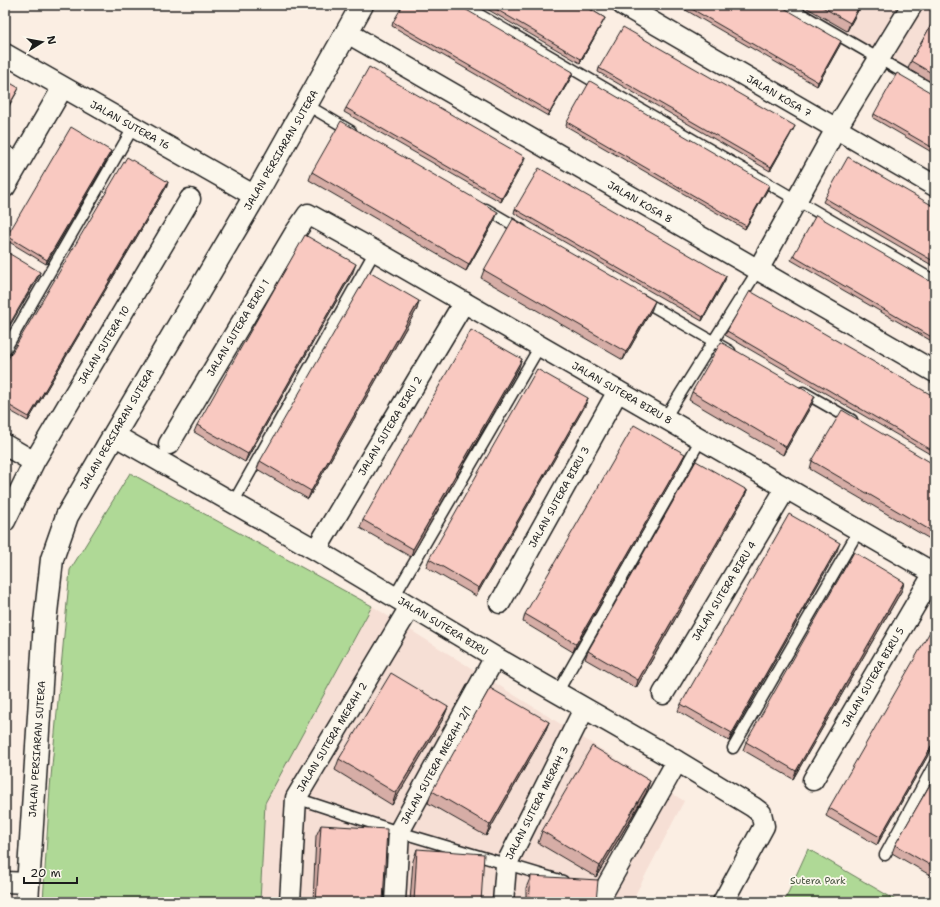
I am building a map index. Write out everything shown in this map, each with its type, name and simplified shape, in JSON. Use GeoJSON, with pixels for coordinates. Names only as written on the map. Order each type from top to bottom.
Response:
{"type":"FeatureCollection","features":[{"type":"Feature","properties":{"kind":"street","name":"JALAN PERSIARAN SUTERA"},"geometry":{"type":"LineString","coordinates":[[28,893],[45,622],[52,560],[68,516],[114,434],[255,196],[362,5]]}},
{"type":"Feature","properties":{"kind":"street","name":"JALAN KOSA 7"},"geometry":{"type":"LineString","coordinates":[[622,5],[935,186]]}},
{"type":"Feature","properties":{"kind":"street"},"geometry":{"type":"LineString","coordinates":[[758,270],[836,129],[912,5]]}},
{"type":"Feature","properties":{"kind":"street","name":"JALAN KOSA 8"},"geometry":{"type":"LineString","coordinates":[[346,32],[935,372]]}},
{"type":"Feature","properties":{"kind":"street","name":"JALAN SUTERA 16"},"geometry":{"type":"LineString","coordinates":[[5,54],[255,196]]}},
{"type":"Feature","properties":{"kind":"street"},"geometry":{"type":"LineString","coordinates":[[5,187],[13,155],[63,87]]}},
{"type":"Feature","properties":{"kind":"street","name":"JALAN SUTERA 10"},"geometry":{"type":"LineString","coordinates":[[5,521],[34,462],[190,199]]}},
{"type":"Feature","properties":{"kind":"street","name":"JALAN SUTERA BIRU 8"},"geometry":{"type":"LineString","coordinates":[[308,214],[376,251],[934,573]]}},
{"type":"Feature","properties":{"kind":"street","name":"JALAN SUTERA BIRU 1"},"geometry":{"type":"LineString","coordinates":[[169,444],[295,233],[308,214]]}},
{"type":"Feature","properties":{"kind":"street","name":"JALAN SUTERA BIRU 2"},"geometry":{"type":"LineString","coordinates":[[316,550],[464,302]]}},
{"type":"Feature","properties":{"kind":"street","name":"JALAN SUTERA BIRU 3"},"geometry":{"type":"LineString","coordinates":[[500,603],[618,390]]}},
{"type":"Feature","properties":{"kind":"street","name":"JALAN SUTERA BIRU"},"geometry":{"type":"LineString","coordinates":[[114,434],[316,550],[584,709],[676,760],[761,813],[764,826],[723,902]]}},
{"type":"Feature","properties":{"kind":"street"},"geometry":{"type":"LineString","coordinates":[[5,445],[34,462]]}},
{"type":"Feature","properties":{"kind":"street","name":"JALAN SUTERA BIRU 4"},"geometry":{"type":"LineString","coordinates":[[663,694],[786,488]]}},
{"type":"Feature","properties":{"kind":"street","name":"JALAN SUTERA BIRU 5"},"geometry":{"type":"LineString","coordinates":[[813,780],[934,573]]}},
{"type":"Feature","properties":{"kind":"street","name":"JALAN SUTERA MERAH 2"},"geometry":{"type":"LineString","coordinates":[[290,902],[296,798],[402,602]]}},
{"type":"Feature","properties":{"kind":"street","name":"JALAN SUTERA MERAH 2/1"},"geometry":{"type":"LineString","coordinates":[[395,902],[399,832],[495,657]]}},
{"type":"Feature","properties":{"kind":"street","name":"JALAN SUTERA MERAH 3"},"geometry":{"type":"LineString","coordinates":[[503,902],[506,865],[584,709]]}},
{"type":"Feature","properties":{"kind":"street"},"geometry":{"type":"LineString","coordinates":[[601,895],[676,760]]}},
{"type":"Feature","properties":{"kind":"street"},"geometry":{"type":"LineString","coordinates":[[5,882],[28,893]]}},
{"type":"Feature","properties":{"kind":"lane"},"geometry":{"type":"LineString","coordinates":[[463,5],[935,281]]}},
{"type":"Feature","properties":{"kind":"lane"},"geometry":{"type":"LineString","coordinates":[[786,5],[935,91]]}},
{"type":"Feature","properties":{"kind":"lane"},"geometry":{"type":"LineString","coordinates":[[307,105],[362,137]]}},
{"type":"Feature","properties":{"kind":"lane"},"geometry":{"type":"LineString","coordinates":[[5,350],[134,126]]}},
{"type":"Feature","properties":{"kind":"lane"},"geometry":{"type":"LineString","coordinates":[[479,205],[534,237]]}},
{"type":"Feature","properties":{"kind":"lane"},"geometry":{"type":"LineString","coordinates":[[233,503],[376,251]]}},
{"type":"Feature","properties":{"kind":"lane"},"geometry":{"type":"LineString","coordinates":[[665,418],[758,270]]}},
{"type":"Feature","properties":{"kind":"lane"},"geometry":{"type":"LineString","coordinates":[[630,293],[740,357]]}},
{"type":"Feature","properties":{"kind":"lane"},"geometry":{"type":"LineString","coordinates":[[402,602],[540,346]]}},
{"type":"Feature","properties":{"kind":"lane"},"geometry":{"type":"LineString","coordinates":[[796,388],[859,424]]}},
{"type":"Feature","properties":{"kind":"lane"},"geometry":{"type":"LineString","coordinates":[[557,693],[701,439]]}},
{"type":"Feature","properties":{"kind":"lane"},"geometry":{"type":"LineString","coordinates":[[733,748],[859,530]]}},
{"type":"Feature","properties":{"kind":"lane"},"geometry":{"type":"LineString","coordinates":[[885,855],[935,763]]}},
{"type":"Feature","properties":{"kind":"lane"},"geometry":{"type":"LineString","coordinates":[[296,798],[399,832],[573,884]]}},
{"type":"Feature","properties":{"kind":"shaded area"},"geometry":{"type":"Polygon","coordinates":[[[785,5],[935,5],[935,92],[785,5]]]}},
{"type":"Feature","properties":{"kind":"shaded area"},"geometry":{"type":"Polygon","coordinates":[[[372,606],[684,801],[634,897],[633,902],[260,902],[265,803],[372,606]]]}},
{"type":"Feature","properties":{"kind":"green space"},"geometry":{"type":"Polygon","coordinates":[[[130,473],[372,606],[265,803],[260,902],[43,902],[50,788],[70,570],[130,473]]]}},
{"type":"Feature","properties":{"kind":"green space","name":"Sutera Park"},"geometry":{"type":"Polygon","coordinates":[[[808,849],[899,902],[784,902],[808,849]]]}},
{"type":"Feature","properties":{"kind":"building"},"geometry":{"type":"Polygon","coordinates":[[[403,5],[458,5],[573,72],[550,112],[393,22],[403,5]]]}},
{"type":"Feature","properties":{"kind":"building"},"geometry":{"type":"Polygon","coordinates":[[[489,5],[583,5],[605,18],[581,59],[489,5]]]}},
{"type":"Feature","properties":{"kind":"building"},"geometry":{"type":"Polygon","coordinates":[[[685,5],[779,5],[841,41],[818,82],[685,5]]]}},
{"type":"Feature","properties":{"kind":"building"},"geometry":{"type":"Polygon","coordinates":[[[819,5],[860,5],[850,23],[819,5]]]}},
{"type":"Feature","properties":{"kind":"building"},"geometry":{"type":"Polygon","coordinates":[[[935,18],[935,75],[911,61],[935,18]]]}},
{"type":"Feature","properties":{"kind":"building"},"geometry":{"type":"Polygon","coordinates":[[[623,27],[795,126],[771,167],[599,68],[623,27]]]}},
{"type":"Feature","properties":{"kind":"building"},"geometry":{"type":"Polygon","coordinates":[[[369,67],[525,157],[502,198],[346,108],[369,67]]]}},
{"type":"Feature","properties":{"kind":"building"},"geometry":{"type":"Polygon","coordinates":[[[897,73],[935,95],[935,149],[874,114],[897,73]]]}},
{"type":"Feature","properties":{"kind":"building"},"geometry":{"type":"Polygon","coordinates":[[[5,80],[19,88],[5,112],[5,80]]]}},
{"type":"Feature","properties":{"kind":"building"},"geometry":{"type":"Polygon","coordinates":[[[590,81],[769,185],[746,226],[567,122],[590,81]]]}},
{"type":"Feature","properties":{"kind":"building"},"geometry":{"type":"Polygon","coordinates":[[[341,121],[498,212],[469,264],[312,172],[341,121]]]}},
{"type":"Feature","properties":{"kind":"building"},"geometry":{"type":"Polygon","coordinates":[[[71,127],[111,151],[47,260],[7,236],[71,127]]]}},
{"type":"Feature","properties":{"kind":"building"},"geometry":{"type":"Polygon","coordinates":[[[127,157],[168,182],[29,417],[5,403],[5,364],[127,157]]]}},
{"type":"Feature","properties":{"kind":"building"},"geometry":{"type":"Polygon","coordinates":[[[848,157],[935,207],[935,262],[825,198],[848,157]]]}},
{"type":"Feature","properties":{"kind":"building"},"geometry":{"type":"Polygon","coordinates":[[[539,168],[726,276],[703,317],[515,209],[539,168]]]}},
{"type":"Feature","properties":{"kind":"building"},"geometry":{"type":"Polygon","coordinates":[[[816,215],[935,284],[935,339],[793,256],[816,215]]]}},
{"type":"Feature","properties":{"kind":"building"},"geometry":{"type":"Polygon","coordinates":[[[513,219],[655,301],[626,352],[484,270],[513,219]]]}},
{"type":"Feature","properties":{"kind":"building"},"geometry":{"type":"Polygon","coordinates":[[[305,235],[356,264],[248,454],[197,425],[305,235]]]}},
{"type":"Feature","properties":{"kind":"building"},"geometry":{"type":"Polygon","coordinates":[[[5,251],[40,272],[5,332],[5,251]]]}},
{"type":"Feature","properties":{"kind":"building"},"geometry":{"type":"Polygon","coordinates":[[[369,272],[419,301],[311,491],[260,461],[369,272]]]}},
{"type":"Feature","properties":{"kind":"building"},"geometry":{"type":"Polygon","coordinates":[[[750,291],[935,397],[935,452],[727,331],[750,291]]]}},
{"type":"Feature","properties":{"kind":"building"},"geometry":{"type":"Polygon","coordinates":[[[471,330],[522,359],[413,549],[363,520],[471,330]]]}},
{"type":"Feature","properties":{"kind":"building"},"geometry":{"type":"Polygon","coordinates":[[[721,342],[815,396],[786,447],[692,392],[721,342]]]}},
{"type":"Feature","properties":{"kind":"building"},"geometry":{"type":"Polygon","coordinates":[[[537,369],[588,398],[479,588],[429,559],[537,369]]]}},
{"type":"Feature","properties":{"kind":"building"},"geometry":{"type":"Polygon","coordinates":[[[842,410],[935,465],[935,533],[812,461],[842,410]]]}},
{"type":"Feature","properties":{"kind":"building"},"geometry":{"type":"Polygon","coordinates":[[[634,425],[685,454],[576,644],[525,614],[634,425]]]}},
{"type":"Feature","properties":{"kind":"building"},"geometry":{"type":"Polygon","coordinates":[[[696,461],[747,490],[638,680],[588,651],[696,461]]]}},
{"type":"Feature","properties":{"kind":"building"},"geometry":{"type":"Polygon","coordinates":[[[789,514],[840,543],[732,733],[681,704],[789,514]]]}},
{"type":"Feature","properties":{"kind":"building"},"geometry":{"type":"Polygon","coordinates":[[[854,552],[904,582],[796,771],[746,742],[854,552]]]}},
{"type":"Feature","properties":{"kind":"building"},"geometry":{"type":"Polygon","coordinates":[[[935,623],[935,740],[880,837],[829,808],[935,623]]]}},
{"type":"Feature","properties":{"kind":"building"},"geometry":{"type":"Polygon","coordinates":[[[391,673],[448,707],[396,793],[339,759],[391,673]]]}},
{"type":"Feature","properties":{"kind":"building"},"geometry":{"type":"Polygon","coordinates":[[[490,688],[549,722],[490,825],[432,791],[490,688]]]}},
{"type":"Feature","properties":{"kind":"building"},"geometry":{"type":"Polygon","coordinates":[[[592,746],[650,781],[600,866],[542,831],[592,746]]]}},
{"type":"Feature","properties":{"kind":"building"},"geometry":{"type":"Polygon","coordinates":[[[935,776],[935,868],[895,845],[935,776]]]}},
{"type":"Feature","properties":{"kind":"building"},"geometry":{"type":"Polygon","coordinates":[[[321,825],[387,829],[383,902],[316,902],[321,825]]]}},
{"type":"Feature","properties":{"kind":"building"},"geometry":{"type":"Polygon","coordinates":[[[417,849],[484,854],[481,902],[414,902],[417,849]]]}},
{"type":"Feature","properties":{"kind":"building"},"geometry":{"type":"Polygon","coordinates":[[[531,876],[598,880],[596,902],[529,902],[531,876]]]}}]}
